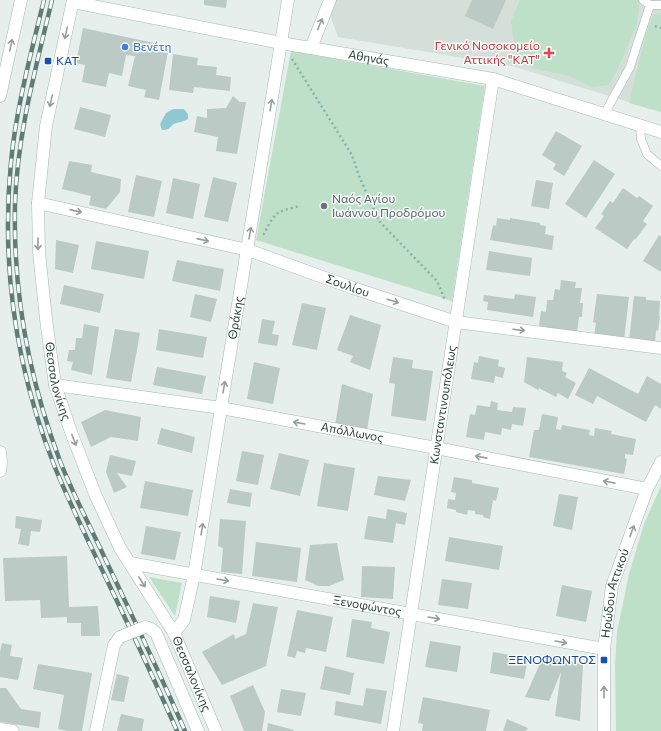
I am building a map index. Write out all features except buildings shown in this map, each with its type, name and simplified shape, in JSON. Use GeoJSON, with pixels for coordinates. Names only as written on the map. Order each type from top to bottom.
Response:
{"type":"FeatureCollection","features":[{"type":"Feature","properties":{"kind":"street"},"geometry":{"type":"LineString","coordinates":[[0,96],[21,0]]}},
{"type":"Feature","properties":{"kind":"street","name":"Θράκης"},"geometry":{"type":"LineString","coordinates":[[174,633],[184,620],[194,575],[288,0]]}},
{"type":"Feature","properties":{"kind":"street"},"geometry":{"type":"LineString","coordinates":[[311,48],[330,0]]}},
{"type":"Feature","properties":{"kind":"street","name":"Αθηνάς"},"geometry":{"type":"LineString","coordinates":[[73,1],[282,43],[493,79],[571,104],[605,113],[661,132]]}},
{"type":"Feature","properties":{"kind":"street","name":"Θεσσαλονίκης"},"geometry":{"type":"LineString","coordinates":[[73,1],[46,126],[38,203],[38,252],[55,385],[70,432],[95,494],[120,548],[174,633],[216,731]]}},
{"type":"Feature","properties":{"kind":"street","name":"Κωνσταντινουπόλεως"},"geometry":{"type":"LineString","coordinates":[[393,731],[493,79]]}},
{"type":"Feature","properties":{"kind":"street","name":"Σουλίου"},"geometry":{"type":"LineString","coordinates":[[38,203],[248,250],[353,288],[456,322],[661,348]]}},
{"type":"Feature","properties":{"kind":"street","name":"Απόλλωνος"},"geometry":{"type":"LineString","coordinates":[[55,385],[221,408],[647,489]]}},
{"type":"Feature","properties":{"kind":"street"},"geometry":{"type":"LineString","coordinates":[[0,452],[0,471]]}},
{"type":"Feature","properties":{"kind":"street","name":"Ηρώδου Αττικού"},"geometry":{"type":"LineString","coordinates":[[604,731],[604,649],[612,586],[647,489],[661,462]]}},
{"type":"Feature","properties":{"kind":"street","name":"Ξενοφώντος"},"geometry":{"type":"LineString","coordinates":[[130,563],[604,649]]}},
{"type":"Feature","properties":{"kind":"street"},"geometry":{"type":"LineString","coordinates":[[96,731],[114,645],[120,637],[145,627],[156,633],[198,731]]}},
{"type":"Feature","properties":{"kind":"street"},"geometry":{"type":"LineString","coordinates":[[0,729],[13,731]]}},
{"type":"Feature","properties":{"kind":"lane"},"geometry":{"type":"LineString","coordinates":[[605,113],[630,67],[637,45],[647,2],[661,5]]}},
{"type":"Feature","properties":{"kind":"lane"},"geometry":{"type":"LineString","coordinates":[[640,125],[641,139],[647,154],[661,166]]}},
{"type":"Feature","properties":{"kind":"path"},"geometry":{"type":"LineString","coordinates":[[282,43],[352,155],[359,176],[379,221],[437,281],[446,301]]}},
{"type":"Feature","properties":{"kind":"path"},"geometry":{"type":"LineString","coordinates":[[250,234],[264,234],[278,213],[300,206]]}},
{"type":"Feature","properties":{"kind":"shaded area","name":"Γενικό Νοσοκομείο Αττικής \"ΚΑΤ\""},"geometry":{"type":"Polygon","coordinates":[[[334,0],[661,0],[661,112],[512,66],[338,37],[329,12],[334,0]]]}},
{"type":"Feature","properties":{"kind":"green space"},"geometry":{"type":"Polygon","coordinates":[[[520,0],[639,0],[637,24],[617,71],[609,85],[592,87],[569,76],[532,68],[515,51],[511,21],[520,0]]]}},
{"type":"Feature","properties":{"kind":"green space"},"geometry":{"type":"Polygon","coordinates":[[[661,14],[661,112],[629,103],[645,37],[653,15],[661,14]]]}},
{"type":"Feature","properties":{"kind":"green space"},"geometry":{"type":"Polygon","coordinates":[[[291,51],[485,86],[452,301],[256,240],[291,51]]]}},
{"type":"Feature","properties":{"kind":"green space"},"geometry":{"type":"Polygon","coordinates":[[[661,486],[661,731],[616,731],[615,663],[617,632],[629,574],[644,524],[661,486]]]}},
{"type":"Feature","properties":{"kind":"green space"},"geometry":{"type":"Polygon","coordinates":[[[149,577],[182,583],[175,616],[149,577]]]}},
{"type":"Feature","properties":{"kind":"water"},"geometry":{"type":"Polygon","coordinates":[[[173,109],[184,109],[188,114],[188,119],[174,124],[168,129],[162,130],[160,124],[166,113],[173,109]]]}},
{"type":"Feature","properties":{"kind":"railway"},"geometry":{"type":"LineString","coordinates":[[44,0],[24,81],[16,122],[11,162],[8,201],[8,240],[14,316],[30,391],[54,465],[177,731]]}},
{"type":"Feature","properties":{"kind":"railway"},"geometry":{"type":"LineString","coordinates":[[52,0],[28,101],[19,153],[15,205],[15,238],[20,303],[25,335],[40,399],[60,461],[185,731]]}},
{"type":"Feature","properties":{"kind":"place","name":"Βενέτη"},"geometry":{"type":"Point","coordinates":[125,47]}},
{"type":"Feature","properties":{"kind":"place","name":"Γενικό Νοσοκομείο Αττικής \"ΚΑΤ\""},"geometry":{"type":"Point","coordinates":[549,53]}},
{"type":"Feature","properties":{"kind":"place","name":"ΚΑΤ"},"geometry":{"type":"Point","coordinates":[48,61]}},
{"type":"Feature","properties":{"kind":"place","name":"Ναός Αγίου Ιωάννου Προδρόμου"},"geometry":{"type":"Point","coordinates":[324,206]}},
{"type":"Feature","properties":{"kind":"place","name":"ΞΕΝΟΦΩΝΤΟΣ"},"geometry":{"type":"Point","coordinates":[604,660]}}]}
